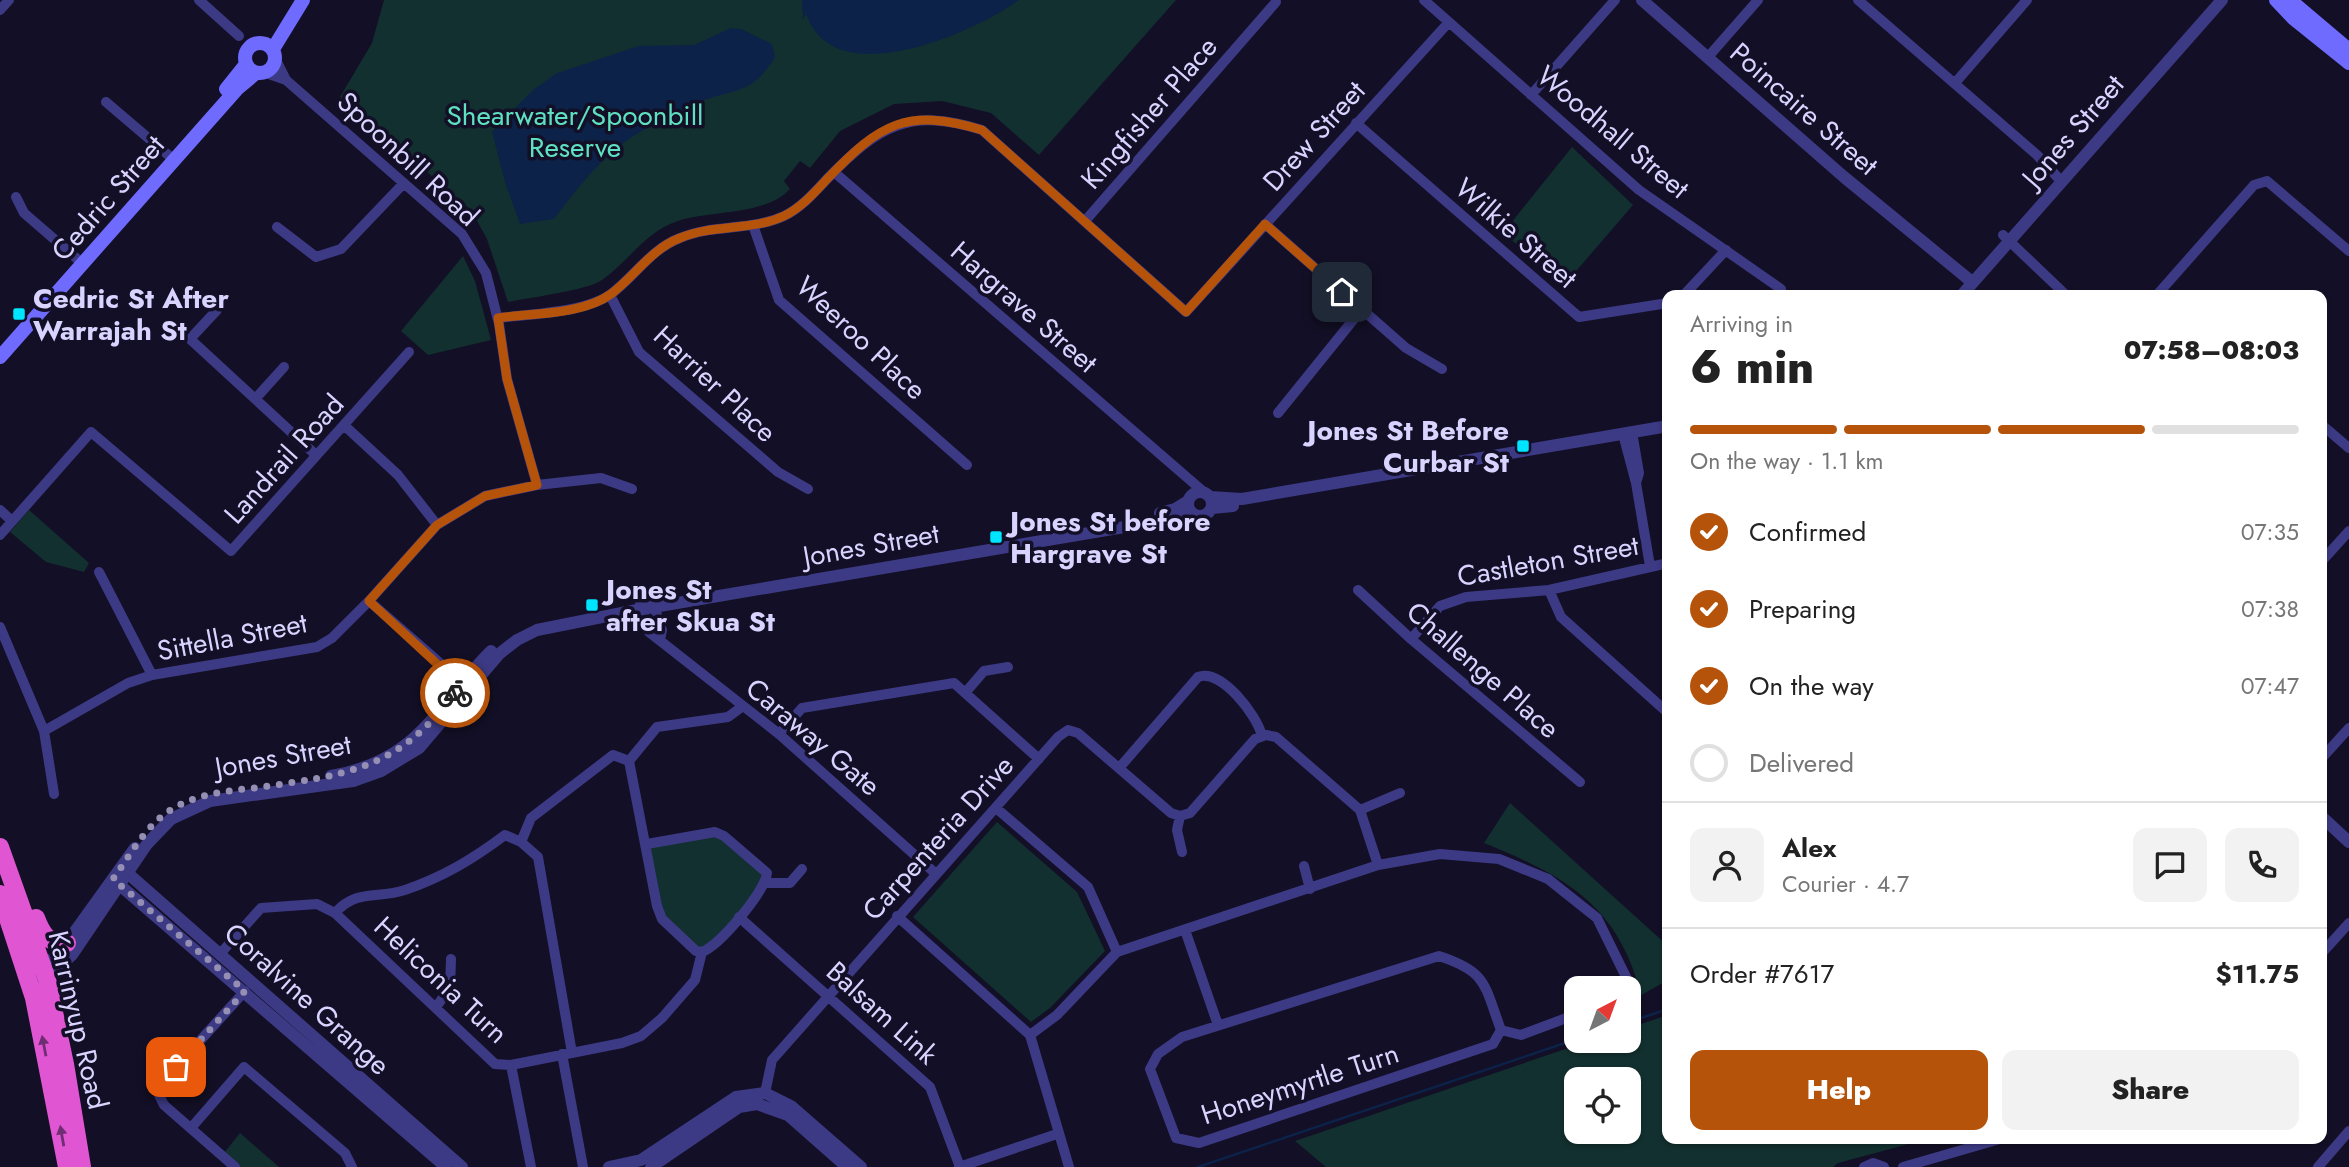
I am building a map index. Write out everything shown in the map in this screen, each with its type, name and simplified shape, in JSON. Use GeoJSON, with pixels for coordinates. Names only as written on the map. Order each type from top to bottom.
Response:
{"type":"FeatureCollection","features":[{"type":"Feature","properties":{"kind":"highway","name":"Karrinyup Road"},"geometry":{"type":"LineString","coordinates":[[0,847],[9,893],[65,1064],[82,1167]]}},
{"type":"Feature","properties":{"kind":"highway"},"geometry":{"type":"LineString","coordinates":[[9,893],[33,912],[45,937],[53,942],[67,943]]}},
{"type":"Feature","properties":{"kind":"highway","name":"Karrinyup Road"},"geometry":{"type":"LineString","coordinates":[[38,977],[67,1167]]}},
{"type":"Feature","properties":{"kind":"main road","name":"Cedric Street"},"geometry":{"type":"LineString","coordinates":[[272,51],[292,0]]}},
{"type":"Feature","properties":{"kind":"main road","name":"Cedric Street"},"geometry":{"type":"LineString","coordinates":[[0,357],[170,157],[256,70],[272,51],[303,0]]}},
{"type":"Feature","properties":{"kind":"main road"},"geometry":{"type":"LineString","coordinates":[[2277,0],[2293,18],[2349,63]]}},
{"type":"Feature","properties":{"kind":"main road"},"geometry":{"type":"LineString","coordinates":[[2290,0],[2349,50]]}},
{"type":"Feature","properties":{"kind":"main road","name":"Cedric Street"},"geometry":{"type":"LineString","coordinates":[[256,70],[248,49],[256,43],[272,51]]}},
{"type":"Feature","properties":{"kind":"main road","name":"Cedric Street"},"geometry":{"type":"LineString","coordinates":[[0,344],[80,261]]}},
{"type":"Feature","properties":{"kind":"street"},"geometry":{"type":"LineString","coordinates":[[0,10],[9,0]]}},
{"type":"Feature","properties":{"kind":"street"},"geometry":{"type":"LineString","coordinates":[[199,0],[239,36]]}},
{"type":"Feature","properties":{"kind":"street","name":"Woodhall Street"},"geometry":{"type":"LineString","coordinates":[[1424,0],[1639,190],[1781,289]]}},
{"type":"Feature","properties":{"kind":"street"},"geometry":{"type":"LineString","coordinates":[[1531,95],[1615,0]]}},
{"type":"Feature","properties":{"kind":"street","name":"Poincaire Street"},"geometry":{"type":"LineString","coordinates":[[1642,0],[1935,254],[1966,285]]}},
{"type":"Feature","properties":{"kind":"street"},"geometry":{"type":"LineString","coordinates":[[1708,57],[1758,0]]}},
{"type":"Feature","properties":{"kind":"street"},"geometry":{"type":"LineString","coordinates":[[1858,0],[2060,176]]}},
{"type":"Feature","properties":{"kind":"street"},"geometry":{"type":"LineString","coordinates":[[1955,83],[2027,0]]}},
{"type":"Feature","properties":{"kind":"street","name":"Jones Street"},"geometry":{"type":"LineString","coordinates":[[1966,285],[2147,71],[2183,37],[2210,0]]}},
{"type":"Feature","properties":{"kind":"street","name":"Jones Street"},"geometry":{"type":"LineString","coordinates":[[2060,176],[2222,0]]}},
{"type":"Feature","properties":{"kind":"street","name":"Kingfisher Place"},"geometry":{"type":"LineString","coordinates":[[1085,221],[1276,2]]}},
{"type":"Feature","properties":{"kind":"street","name":"Drew Street"},"geometry":{"type":"LineString","coordinates":[[1085,221],[1186,312],[1449,22]]}},
{"type":"Feature","properties":{"kind":"street","name":"Spoonbill Road"},"geometry":{"type":"LineString","coordinates":[[272,51],[286,80]]}},
{"type":"Feature","properties":{"kind":"street","name":"Spoonbill Road"},"geometry":{"type":"LineString","coordinates":[[256,70],[286,80],[462,234],[486,273],[498,318],[507,379],[537,485]]}},
{"type":"Feature","properties":{"kind":"street"},"geometry":{"type":"LineString","coordinates":[[106,102],[170,157]]}},
{"type":"Feature","properties":{"kind":"street"},"geometry":{"type":"LineString","coordinates":[[498,318],[589,305],[610,295],[659,249],[681,237],[783,217],[796,209],[856,149],[877,132],[905,122],[954,122],[982,130],[1085,221]]}},
{"type":"Feature","properties":{"kind":"street","name":"Wilkie Street"},"geometry":{"type":"LineString","coordinates":[[1356,123],[1579,317],[1662,304]]}},
{"type":"Feature","properties":{"kind":"street","name":"Hargrave Street"},"geometry":{"type":"LineString","coordinates":[[834,172],[1209,499]]}},
{"type":"Feature","properties":{"kind":"street"},"geometry":{"type":"LineString","coordinates":[[2166,290],[2254,185],[2267,181],[2349,251]]}},
{"type":"Feature","properties":{"kind":"street"},"geometry":{"type":"LineString","coordinates":[[277,227],[316,257],[341,249],[404,183]]}},
{"type":"Feature","properties":{"kind":"street"},"geometry":{"type":"LineString","coordinates":[[16,197],[24,213],[80,261]]}},
{"type":"Feature","properties":{"kind":"street"},"geometry":{"type":"LineString","coordinates":[[1265,224],[1406,348],[1442,369]]}},
{"type":"Feature","properties":{"kind":"street","name":"Weeroo Place"},"geometry":{"type":"LineString","coordinates":[[753,225],[779,300],[967,465]]}},
{"type":"Feature","properties":{"kind":"street"},"geometry":{"type":"LineString","coordinates":[[2004,241],[2061,290]]}},
{"type":"Feature","properties":{"kind":"street"},"geometry":{"type":"LineString","coordinates":[[1689,290],[1726,250]]}},
{"type":"Feature","properties":{"kind":"street","name":"Harrier Place"},"geometry":{"type":"LineString","coordinates":[[610,295],[639,352],[778,472],[808,489]]}},
{"type":"Feature","properties":{"kind":"street"},"geometry":{"type":"LineString","coordinates":[[1278,413],[1362,309]]}},
{"type":"Feature","properties":{"kind":"street"},"geometry":{"type":"LineString","coordinates":[[217,310],[190,339],[257,397],[316,455]]}},
{"type":"Feature","properties":{"kind":"street","name":"Landrail Road"},"geometry":{"type":"LineString","coordinates":[[12,521],[91,432],[231,551],[316,455],[346,426],[409,352]]}},
{"type":"Feature","properties":{"kind":"street"},"geometry":{"type":"LineString","coordinates":[[257,397],[284,367]]}},
{"type":"Feature","properties":{"kind":"street"},"geometry":{"type":"LineString","coordinates":[[346,426],[398,475],[437,525]]}},
{"type":"Feature","properties":{"kind":"street","name":"Jones Street"},"geometry":{"type":"LineString","coordinates":[[1628,437],[1662,428]]}},
{"type":"Feature","properties":{"kind":"street"},"geometry":{"type":"LineString","coordinates":[[2327,429],[2349,448]]}},
{"type":"Feature","properties":{"kind":"street","name":"Jones Street"},"geometry":{"type":"LineString","coordinates":[[647,604],[1168,511],[1195,493],[1209,499],[1229,500],[1628,437],[1662,434]]}},
{"type":"Feature","properties":{"kind":"street"},"geometry":{"type":"LineString","coordinates":[[1628,437],[1639,473],[1636,483],[1650,566]]}},
{"type":"Feature","properties":{"kind":"street"},"geometry":{"type":"LineString","coordinates":[[1184,477],[1189,510],[1195,515]]}},
{"type":"Feature","properties":{"kind":"street","name":"Sittella Street"},"geometry":{"type":"LineString","coordinates":[[44,731],[128,683],[152,675],[317,647],[332,638],[369,601],[437,525],[485,496],[537,485],[601,478],[632,489]]}},
{"type":"Feature","properties":{"kind":"street","name":"Jones Street"},"geometry":{"type":"LineString","coordinates":[[38,977],[72,955],[150,828],[172,809],[192,799],[344,774],[384,760],[419,736],[466,686],[490,651],[523,628],[554,618],[1195,515],[1203,516],[1209,499]]}},
{"type":"Feature","properties":{"kind":"street"},"geometry":{"type":"LineString","coordinates":[[0,510],[12,521],[0,535]]}},
{"type":"Feature","properties":{"kind":"street"},"geometry":{"type":"LineString","coordinates":[[2327,555],[2349,531]]}},
{"type":"Feature","properties":{"kind":"street"},"geometry":{"type":"LineString","coordinates":[[2339,542],[2349,551]]}},
{"type":"Feature","properties":{"kind":"street","name":"Castleton Street"},"geometry":{"type":"LineString","coordinates":[[1410,639],[1440,606],[1466,597],[1549,590],[1662,564]]}},
{"type":"Feature","properties":{"kind":"street"},"geometry":{"type":"LineString","coordinates":[[99,572],[152,675]]}},
{"type":"Feature","properties":{"kind":"street","name":"Challenge Place"},"geometry":{"type":"LineString","coordinates":[[1357,590],[1410,639],[1580,782]]}},
{"type":"Feature","properties":{"kind":"street"},"geometry":{"type":"LineString","coordinates":[[1549,590],[1561,617],[1662,708]]}},
{"type":"Feature","properties":{"kind":"street"},"geometry":{"type":"LineString","coordinates":[[369,601],[439,663],[444,672],[466,686]]}},
{"type":"Feature","properties":{"kind":"street","name":"Caraway Gate"},"geometry":{"type":"LineString","coordinates":[[647,604],[662,630],[660,639],[779,734],[935,873]]}},
{"type":"Feature","properties":{"kind":"street"},"geometry":{"type":"LineString","coordinates":[[0,627],[44,731],[54,794]]}},
{"type":"Feature","properties":{"kind":"street"},"geometry":{"type":"LineString","coordinates":[[965,693],[984,671],[1009,667]]}},
{"type":"Feature","properties":{"kind":"street"},"geometry":{"type":"LineString","coordinates":[[1120,767],[1198,677],[1205,674],[1213,676],[1254,713],[1262,736]]}},
{"type":"Feature","properties":{"kind":"street"},"geometry":{"type":"LineString","coordinates":[[779,734],[802,708],[954,683],[1039,759]]}},
{"type":"Feature","properties":{"kind":"street"},"geometry":{"type":"LineString","coordinates":[[629,761],[657,727],[728,717],[743,706]]}},
{"type":"Feature","properties":{"kind":"street"},"geometry":{"type":"LineString","coordinates":[[2327,752],[2349,728]]}},
{"type":"Feature","properties":{"kind":"street","name":"Carpenteria Drive"},"geometry":{"type":"LineString","coordinates":[[765,1093],[772,1060],[935,873],[1058,737],[1068,730],[1078,733],[1171,813],[1180,816]]}},
{"type":"Feature","properties":{"kind":"street"},"geometry":{"type":"LineString","coordinates":[[1182,852],[1177,830],[1180,816],[1190,813],[1255,739],[1262,736],[1276,737],[1360,810],[1378,865]]}},
{"type":"Feature","properties":{"kind":"street"},"geometry":{"type":"LineString","coordinates":[[521,842],[531,818],[614,755],[629,761]]}},
{"type":"Feature","properties":{"kind":"street"},"geometry":{"type":"LineString","coordinates":[[629,761],[662,919],[696,951],[709,949],[766,883],[766,873],[724,836],[715,832],[648,845]]}},
{"type":"Feature","properties":{"kind":"street"},"geometry":{"type":"LineString","coordinates":[[1360,810],[1400,793]]}},
{"type":"Feature","properties":{"kind":"street"},"geometry":{"type":"LineString","coordinates":[[996,808],[1088,887],[1117,952]]}},
{"type":"Feature","properties":{"kind":"street"},"geometry":{"type":"LineString","coordinates":[[2327,822],[2349,842]]}},
{"type":"Feature","properties":{"kind":"street"},"geometry":{"type":"LineString","coordinates":[[219,954],[261,908],[317,904],[335,913],[346,900],[402,890],[463,866],[505,835],[521,842],[538,857],[583,1167]]}},
{"type":"Feature","properties":{"kind":"street"},"geometry":{"type":"LineString","coordinates":[[1030,1035],[1057,1015],[1117,952],[1378,865],[1440,854],[1499,859],[1548,879],[1597,918],[1626,976]]}},
{"type":"Feature","properties":{"kind":"street"},"geometry":{"type":"LineString","coordinates":[[1304,866],[1310,889]]}},
{"type":"Feature","properties":{"kind":"street"},"geometry":{"type":"LineString","coordinates":[[766,883],[787,884],[802,869]]}},
{"type":"Feature","properties":{"kind":"street","name":"Jones Street"},"geometry":{"type":"LineString","coordinates":[[38,977],[121,876]]}},
{"type":"Feature","properties":{"kind":"street","name":"Coralvine Grange"},"geometry":{"type":"LineString","coordinates":[[121,876],[219,954],[461,1167]]}},
{"type":"Feature","properties":{"kind":"street","name":"Coralvine Grange"},"geometry":{"type":"LineString","coordinates":[[121,876],[245,991],[446,1167]]}},
{"type":"Feature","properties":{"kind":"street","name":"Heliconia Turn"},"geometry":{"type":"LineString","coordinates":[[335,913],[437,1006],[495,1064],[511,1065],[640,1036],[662,1018],[695,980],[702,952]]}},
{"type":"Feature","properties":{"kind":"street"},"geometry":{"type":"LineString","coordinates":[[897,916],[1030,1035],[1069,1167]]}},
{"type":"Feature","properties":{"kind":"street","name":"Balsam Link"},"geometry":{"type":"LineString","coordinates":[[739,917],[930,1087],[959,1167]]}},
{"type":"Feature","properties":{"kind":"street"},"geometry":{"type":"LineString","coordinates":[[2327,947],[2349,923]]}},
{"type":"Feature","properties":{"kind":"street"},"geometry":{"type":"LineString","coordinates":[[1185,930],[1218,1025]]}},
{"type":"Feature","properties":{"kind":"street","name":"Honeymyrtle Turn"},"geometry":{"type":"LineString","coordinates":[[1439,956],[1467,965],[1482,979],[1501,1030],[1493,1044],[1212,1139],[1199,1143],[1176,1138],[1150,1069],[1158,1054],[1182,1037],[1218,1025],[1439,956]]}},
{"type":"Feature","properties":{"kind":"street"},"geometry":{"type":"LineString","coordinates":[[437,1006],[450,987],[451,959]]}},
{"type":"Feature","properties":{"kind":"street"},"geometry":{"type":"LineString","coordinates":[[235,1167],[164,1105],[159,1096],[159,1086],[245,991]]}},
{"type":"Feature","properties":{"kind":"street"},"geometry":{"type":"LineString","coordinates":[[1501,1030],[1521,1035],[1564,1019]]}},
{"type":"Feature","properties":{"kind":"street"},"geometry":{"type":"LineString","coordinates":[[511,1065],[531,1167]]}},
{"type":"Feature","properties":{"kind":"street"},"geometry":{"type":"LineString","coordinates":[[191,1128],[244,1067],[345,1153],[352,1167]]}},
{"type":"Feature","properties":{"kind":"street"},"geometry":{"type":"LineString","coordinates":[[609,1167],[641,1160],[736,1097],[765,1093],[791,1106],[861,1167]]}},
{"type":"Feature","properties":{"kind":"street"},"geometry":{"type":"LineString","coordinates":[[651,1167],[739,1107],[757,1104],[788,1115],[847,1167]]}},
{"type":"Feature","properties":{"kind":"street"},"geometry":{"type":"LineString","coordinates":[[2318,1167],[2349,1131]]}},
{"type":"Feature","properties":{"kind":"street"},"geometry":{"type":"LineString","coordinates":[[959,1167],[1058,1133]]}},
{"type":"Feature","properties":{"kind":"street"},"geometry":{"type":"LineString","coordinates":[[1903,1167],[1983,1144]]}},
{"type":"Feature","properties":{"kind":"street"},"geometry":{"type":"LineString","coordinates":[[1864,1167],[1872,1163],[1884,1167]]}},
{"type":"Feature","properties":{"kind":"green space","name":"Shearwater/Spoonbill Reserve"},"geometry":{"type":"Polygon","coordinates":[[[384,0],[1176,0],[1039,155],[991,113],[942,101],[894,104],[840,131],[810,168],[800,161],[784,181],[790,189],[779,198],[753,208],[678,221],[656,232],[595,284],[508,302],[487,239],[471,210],[340,97],[372,43],[384,0]]]}},
{"type":"Feature","properties":{"kind":"green space"},"geometry":{"type":"Polygon","coordinates":[[[1572,147],[1633,205],[1565,284],[1503,233],[1572,147]]]}},
{"type":"Feature","properties":{"kind":"green space"},"geometry":{"type":"Polygon","coordinates":[[[463,256],[475,281],[491,340],[428,355],[401,331],[463,256]]]}},
{"type":"Feature","properties":{"kind":"green space"},"geometry":{"type":"Polygon","coordinates":[[[29,510],[89,563],[84,572],[46,562],[10,532],[29,510]]]}},
{"type":"Feature","properties":{"kind":"green space"},"geometry":{"type":"Polygon","coordinates":[[[1510,803],[1662,941],[1662,983],[1642,995],[1642,976],[1635,976],[1617,936],[1601,914],[1583,896],[1562,881],[1484,843],[1510,803]]]}},
{"type":"Feature","properties":{"kind":"green space"},"geometry":{"type":"Polygon","coordinates":[[[997,822],[1077,892],[1105,951],[1050,1008],[1031,1022],[913,917],[997,822]]]}},
{"type":"Feature","properties":{"kind":"green space"},"geometry":{"type":"Polygon","coordinates":[[[715,832],[767,873],[739,917],[702,952],[662,919],[647,844],[715,832]]]}},
{"type":"Feature","properties":{"kind":"green space"},"geometry":{"type":"Polygon","coordinates":[[[1662,1017],[1662,1144],[1908,1144],[1838,1163],[1833,1167],[1326,1167],[1295,1141],[1564,1050],[1564,1054],[1642,1054],[1642,1024],[1662,1017]]]}},
{"type":"Feature","properties":{"kind":"green space"},"geometry":{"type":"Polygon","coordinates":[[[240,1133],[279,1167],[240,1167],[224,1153],[240,1133]]]}},
{"type":"Feature","properties":{"kind":"water"},"geometry":{"type":"Polygon","coordinates":[[[802,0],[1019,0],[970,28],[938,41],[905,50],[872,54],[844,50],[821,37],[806,13],[803,20],[802,0]]]}},
{"type":"Feature","properties":{"kind":"water"},"geometry":{"type":"Polygon","coordinates":[[[731,28],[741,29],[772,44],[775,57],[758,79],[740,90],[694,104],[639,133],[620,145],[599,164],[554,219],[520,224],[505,182],[492,132],[533,90],[557,73],[638,46],[694,45],[731,28]]]}},
{"type":"Feature","properties":{"kind":"waterway"},"geometry":{"type":"LineString","coordinates":[[1642,1018],[1662,1011]]}},
{"type":"Feature","properties":{"kind":"waterway"},"geometry":{"type":"LineString","coordinates":[[1198,1167],[1564,1043]]}},
{"type":"Feature","properties":{"kind":"way so far"},"geometry":{"type":"LineString","coordinates":[[176,1067],[245,991],[113,879],[140,839],[160,818],[192,799],[219,792],[344,774],[384,760],[419,736],[455,693]]}},
{"type":"Feature","properties":{"kind":"place","name":"Cedric St After Warrajah St"},"geometry":{"type":"Point","coordinates":[19,314]}},
{"type":"Feature","properties":{"kind":"place","name":"Jones St Before Curbar St"},"geometry":{"type":"Point","coordinates":[1523,446]}},
{"type":"Feature","properties":{"kind":"place","name":"Jones St before Hargrave St"},"geometry":{"type":"Point","coordinates":[996,537]}},
{"type":"Feature","properties":{"kind":"place","name":"Jones St after Skua St"},"geometry":{"type":"Point","coordinates":[592,605]}},
{"type":"Feature","properties":{"kind":"route"},"geometry":{"type":"LineString","coordinates":[[455,693],[461,686],[369,601],[437,525],[485,496],[537,485],[507,379],[498,318],[589,305],[610,295],[659,249],[681,237],[783,217],[808,199],[856,149],[877,132],[905,122],[940,119],[982,130],[1186,312],[1265,224],[1342,292]]}}]}
